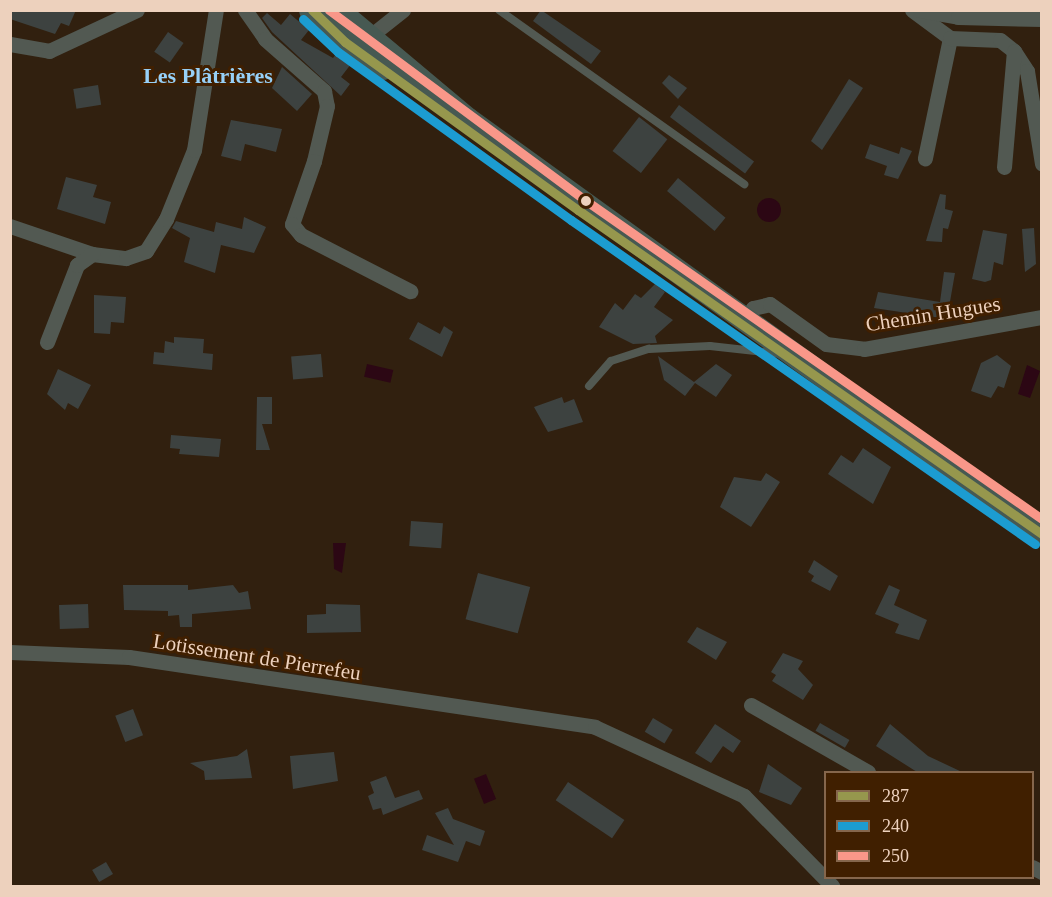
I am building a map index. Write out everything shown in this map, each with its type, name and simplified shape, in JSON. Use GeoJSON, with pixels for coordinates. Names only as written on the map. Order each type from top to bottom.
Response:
{"type":"FeatureCollection","features":[{"type":"Feature","properties":{"kind":"main road"},"geometry":{"type":"LineString","coordinates":[[311,10],[345,42],[744,321],[1041,534]]}},
{"type":"Feature","properties":{"kind":"main road"},"geometry":{"type":"LineString","coordinates":[[338,10],[371,40],[659,262]]}},
{"type":"Feature","properties":{"kind":"street"},"geometry":{"type":"LineString","coordinates":[[10,44],[50,51],[137,10]]}},
{"type":"Feature","properties":{"kind":"street"},"geometry":{"type":"LineString","coordinates":[[10,226],[92,254],[137,255],[166,219],[197,140],[216,10]]}},
{"type":"Feature","properties":{"kind":"street"},"geometry":{"type":"LineString","coordinates":[[245,10],[265,39],[324,91],[327,106],[320,139],[292,224],[301,235],[410,291]]}},
{"type":"Feature","properties":{"kind":"street"},"geometry":{"type":"LineString","coordinates":[[345,42],[371,40],[403,10]]}},
{"type":"Feature","properties":{"kind":"street"},"geometry":{"type":"LineString","coordinates":[[912,10],[951,38],[1000,40],[1014,51],[1027,71],[1041,164]]}},
{"type":"Feature","properties":{"kind":"street"},"geometry":{"type":"LineString","coordinates":[[920,10],[958,17],[1041,19]]}},
{"type":"Feature","properties":{"kind":"street"},"geometry":{"type":"LineString","coordinates":[[925,158],[951,38]]}},
{"type":"Feature","properties":{"kind":"street"},"geometry":{"type":"LineString","coordinates":[[1004,167],[1014,51]]}},
{"type":"Feature","properties":{"kind":"street"},"geometry":{"type":"LineString","coordinates":[[47,342],[77,265],[92,254]]}},
{"type":"Feature","properties":{"kind":"street","name":"Chemin Hugues"},"geometry":{"type":"LineString","coordinates":[[744,321],[753,308],[770,304],[826,344],[864,349],[1041,317]]}},
{"type":"Feature","properties":{"kind":"street","name":"Lotissement de Pierrefeu"},"geometry":{"type":"LineString","coordinates":[[10,652],[129,657],[496,715],[595,727],[744,796],[824,878]]}},
{"type":"Feature","properties":{"kind":"street"},"geometry":{"type":"LineString","coordinates":[[751,705],[866,771]]}},
{"type":"Feature","properties":{"kind":"lane"},"geometry":{"type":"LineString","coordinates":[[499,10],[744,184]]}},
{"type":"Feature","properties":{"kind":"lane"},"geometry":{"type":"LineString","coordinates":[[589,386],[611,361],[649,349],[710,346],[789,354]]}},
{"type":"Feature","properties":{"kind":"shaded area"},"geometry":{"type":"Polygon","coordinates":[[[769,198],[774,199],[780,205],[780,215],[774,221],[769,222],[764,221],[758,215],[757,210],[758,205],[764,199],[769,198]]]}},
{"type":"Feature","properties":{"kind":"shaded area"},"geometry":{"type":"Polygon","coordinates":[[[367,364],[393,370],[390,383],[364,377],[367,364]]]}},
{"type":"Feature","properties":{"kind":"shaded area"},"geometry":{"type":"Polygon","coordinates":[[[1027,365],[1040,371],[1030,398],[1018,394],[1027,365]]]}},
{"type":"Feature","properties":{"kind":"shaded area"},"geometry":{"type":"Polygon","coordinates":[[[333,543],[346,543],[342,573],[334,569],[333,543]]]}},
{"type":"Feature","properties":{"kind":"shaded area"},"geometry":{"type":"Polygon","coordinates":[[[486,774],[496,799],[484,804],[474,779],[486,774]]]}},
{"type":"Feature","properties":{"kind":"building"},"geometry":{"type":"Polygon","coordinates":[[[10,10],[76,10],[69,26],[61,23],[55,34],[10,19],[10,10]]]}},
{"type":"Feature","properties":{"kind":"building"},"geometry":{"type":"Polygon","coordinates":[[[541,10],[601,51],[591,64],[533,21],[541,10]]]}},
{"type":"Feature","properties":{"kind":"building"},"geometry":{"type":"Polygon","coordinates":[[[267,13],[281,25],[290,14],[309,30],[301,40],[333,58],[337,53],[351,64],[341,77],[350,84],[341,96],[272,32],[262,18],[267,13]]]}},
{"type":"Feature","properties":{"kind":"building"},"geometry":{"type":"Polygon","coordinates":[[[168,32],[184,43],[170,63],[154,52],[168,32]]]}},
{"type":"Feature","properties":{"kind":"building"},"geometry":{"type":"Polygon","coordinates":[[[282,67],[312,94],[297,111],[272,88],[282,67]]]}},
{"type":"Feature","properties":{"kind":"building"},"geometry":{"type":"Polygon","coordinates":[[[669,75],[687,88],[678,99],[662,83],[669,75]]]}},
{"type":"Feature","properties":{"kind":"building"},"geometry":{"type":"Polygon","coordinates":[[[849,79],[863,88],[822,150],[811,141],[849,79]]]}},
{"type":"Feature","properties":{"kind":"building"},"geometry":{"type":"Polygon","coordinates":[[[98,85],[101,105],[76,109],[73,89],[98,85]]]}},
{"type":"Feature","properties":{"kind":"building"},"geometry":{"type":"Polygon","coordinates":[[[679,105],[754,162],[745,174],[670,117],[679,105]]]}},
{"type":"Feature","properties":{"kind":"building"},"geometry":{"type":"Polygon","coordinates":[[[639,117],[667,139],[641,173],[613,151],[639,117]]]}},
{"type":"Feature","properties":{"kind":"building"},"geometry":{"type":"Polygon","coordinates":[[[231,120],[282,129],[276,152],[245,144],[241,161],[221,156],[231,120]]]}},
{"type":"Feature","properties":{"kind":"building"},"geometry":{"type":"Polygon","coordinates":[[[870,144],[899,154],[901,147],[912,151],[898,179],[884,175],[887,166],[865,158],[870,144]]]}},
{"type":"Feature","properties":{"kind":"building"},"geometry":{"type":"Polygon","coordinates":[[[66,177],[97,185],[93,197],[111,202],[105,224],[57,209],[66,177]]]}},
{"type":"Feature","properties":{"kind":"building"},"geometry":{"type":"Polygon","coordinates":[[[678,178],[725,218],[715,231],[667,191],[678,178]]]}},
{"type":"Feature","properties":{"kind":"building"},"geometry":{"type":"Polygon","coordinates":[[[940,194],[946,195],[945,209],[953,211],[948,229],[943,228],[942,242],[926,241],[940,194]]]}},
{"type":"Feature","properties":{"kind":"building"},"geometry":{"type":"Polygon","coordinates":[[[244,217],[266,227],[254,253],[221,245],[215,273],[184,262],[190,238],[172,228],[176,221],[214,232],[216,222],[242,229],[244,217]]]}},
{"type":"Feature","properties":{"kind":"building"},"geometry":{"type":"Polygon","coordinates":[[[1034,228],[1036,264],[1025,272],[1022,229],[1034,228]]]}},
{"type":"Feature","properties":{"kind":"building"},"geometry":{"type":"Polygon","coordinates":[[[983,230],[1007,234],[1003,265],[994,262],[991,280],[985,282],[972,279],[983,230]]]}},
{"type":"Feature","properties":{"kind":"building"},"geometry":{"type":"Polygon","coordinates":[[[944,272],[955,273],[947,319],[874,308],[878,292],[940,302],[944,272]]]}},
{"type":"Feature","properties":{"kind":"building"},"geometry":{"type":"Polygon","coordinates":[[[655,284],[665,292],[654,307],[673,320],[655,336],[657,343],[633,344],[599,327],[615,303],[623,310],[635,294],[641,298],[655,284]]]}},
{"type":"Feature","properties":{"kind":"building"},"geometry":{"type":"Polygon","coordinates":[[[94,295],[126,297],[124,323],[111,322],[110,334],[94,333],[94,295]]]}},
{"type":"Feature","properties":{"kind":"building"},"geometry":{"type":"Polygon","coordinates":[[[418,322],[440,334],[444,326],[453,332],[442,357],[409,339],[418,322]]]}},
{"type":"Feature","properties":{"kind":"building"},"geometry":{"type":"Polygon","coordinates":[[[174,337],[204,339],[203,353],[213,354],[212,370],[153,364],[154,352],[164,353],[165,341],[174,343],[174,337]]]}},
{"type":"Feature","properties":{"kind":"building"},"geometry":{"type":"Polygon","coordinates":[[[321,354],[323,377],[293,380],[291,357],[321,354]]]}},
{"type":"Feature","properties":{"kind":"building"},"geometry":{"type":"Polygon","coordinates":[[[997,355],[1011,366],[1004,388],[998,386],[991,398],[971,391],[981,363],[997,355]]]}},
{"type":"Feature","properties":{"kind":"building"},"geometry":{"type":"Polygon","coordinates":[[[658,356],[694,382],[716,364],[732,375],[716,397],[695,383],[685,396],[664,380],[658,356]]]}},
{"type":"Feature","properties":{"kind":"building"},"geometry":{"type":"Polygon","coordinates":[[[58,369],[91,385],[78,409],[68,403],[65,410],[47,394],[58,369]]]}},
{"type":"Feature","properties":{"kind":"building"},"geometry":{"type":"Polygon","coordinates":[[[257,397],[272,397],[272,424],[262,424],[270,450],[256,450],[257,397]]]}},
{"type":"Feature","properties":{"kind":"building"},"geometry":{"type":"Polygon","coordinates":[[[562,397],[564,403],[574,399],[583,422],[548,432],[534,407],[562,397]]]}},
{"type":"Feature","properties":{"kind":"building"},"geometry":{"type":"Polygon","coordinates":[[[171,435],[221,439],[219,457],[179,454],[180,449],[170,448],[171,435]]]}},
{"type":"Feature","properties":{"kind":"building"},"geometry":{"type":"Polygon","coordinates":[[[863,448],[891,467],[873,504],[828,474],[841,455],[853,463],[863,448]]]}},
{"type":"Feature","properties":{"kind":"building"},"geometry":{"type":"Polygon","coordinates":[[[766,473],[780,482],[751,527],[720,507],[734,477],[761,481],[766,473]]]}},
{"type":"Feature","properties":{"kind":"building"},"geometry":{"type":"Polygon","coordinates":[[[411,521],[443,523],[441,548],[409,546],[411,521]]]}},
{"type":"Feature","properties":{"kind":"building"},"geometry":{"type":"Polygon","coordinates":[[[814,560],[838,576],[830,591],[811,581],[814,576],[808,572],[814,560]]]}},
{"type":"Feature","properties":{"kind":"building"},"geometry":{"type":"Polygon","coordinates":[[[478,573],[530,587],[518,633],[466,619],[478,573]]]}},
{"type":"Feature","properties":{"kind":"building"},"geometry":{"type":"Polygon","coordinates":[[[123,585],[188,585],[188,590],[233,585],[239,593],[248,591],[251,609],[192,614],[192,627],[180,627],[179,615],[168,616],[168,611],[124,610],[123,585]]]}},
{"type":"Feature","properties":{"kind":"building"},"geometry":{"type":"Polygon","coordinates":[[[889,585],[900,590],[894,605],[927,620],[919,640],[895,633],[899,624],[875,614],[889,585]]]}},
{"type":"Feature","properties":{"kind":"building"},"geometry":{"type":"Polygon","coordinates":[[[88,604],[89,628],[60,629],[59,605],[88,604]]]}},
{"type":"Feature","properties":{"kind":"building"},"geometry":{"type":"Polygon","coordinates":[[[326,604],[360,605],[361,632],[307,633],[307,615],[326,614],[326,604]]]}},
{"type":"Feature","properties":{"kind":"building"},"geometry":{"type":"Polygon","coordinates":[[[697,627],[727,642],[716,660],[687,642],[697,627]]]}},
{"type":"Feature","properties":{"kind":"building"},"geometry":{"type":"Polygon","coordinates":[[[783,653],[803,661],[798,669],[813,685],[803,700],[772,681],[776,675],[771,672],[783,653]]]}},
{"type":"Feature","properties":{"kind":"building"},"geometry":{"type":"Polygon","coordinates":[[[133,709],[143,735],[125,742],[115,716],[133,709]]]}},
{"type":"Feature","properties":{"kind":"building"},"geometry":{"type":"Polygon","coordinates":[[[653,718],[673,730],[664,744],[645,732],[653,718]]]}},
{"type":"Feature","properties":{"kind":"building"},"geometry":{"type":"Polygon","coordinates":[[[820,723],[849,740],[845,748],[816,731],[820,723]]]}},
{"type":"Feature","properties":{"kind":"building"},"geometry":{"type":"Polygon","coordinates":[[[715,724],[741,741],[733,753],[723,746],[711,763],[695,753],[715,724]]]}},
{"type":"Feature","properties":{"kind":"building"},"geometry":{"type":"Polygon","coordinates":[[[890,724],[928,756],[960,771],[915,771],[876,746],[890,724]]]}},
{"type":"Feature","properties":{"kind":"building"},"geometry":{"type":"Polygon","coordinates":[[[247,749],[252,778],[205,780],[204,771],[190,763],[237,756],[247,749]]]}},
{"type":"Feature","properties":{"kind":"building"},"geometry":{"type":"Polygon","coordinates":[[[334,752],[338,781],[293,789],[290,756],[334,752]]]}},
{"type":"Feature","properties":{"kind":"building"},"geometry":{"type":"Polygon","coordinates":[[[768,764],[802,788],[791,805],[759,792],[768,764]]]}},
{"type":"Feature","properties":{"kind":"building"},"geometry":{"type":"Polygon","coordinates":[[[386,776],[395,798],[419,790],[423,799],[383,815],[381,808],[373,810],[368,796],[374,793],[370,782],[386,776]]]}},
{"type":"Feature","properties":{"kind":"building"},"geometry":{"type":"Polygon","coordinates":[[[568,782],[624,820],[612,838],[556,800],[568,782]]]}},
{"type":"Feature","properties":{"kind":"building"},"geometry":{"type":"Polygon","coordinates":[[[448,808],[453,819],[485,831],[480,846],[466,841],[458,862],[422,850],[427,835],[454,845],[435,813],[448,808]]]}},
{"type":"Feature","properties":{"kind":"building"},"geometry":{"type":"Polygon","coordinates":[[[106,862],[113,874],[99,882],[92,870],[106,862]]]}},
{"type":"Feature","properties":{"kind":"transit line","name":"287"},"geometry":{"type":"LineString","coordinates":[[312,10],[345,42],[578,210],[1042,534]]}},
{"type":"Feature","properties":{"kind":"transit line","name":"250"},"geometry":{"type":"LineString","coordinates":[[329,10],[585,200],[1042,519]]}},
{"type":"Feature","properties":{"kind":"transit line","name":"240"},"geometry":{"type":"LineString","coordinates":[[303,19],[338,52],[571,220],[1035,544]]}},
{"type":"Feature","properties":{"kind":"district","name":"Les Plâtrières"},"geometry":{"type":"Point","coordinates":[208,76]}}]}
